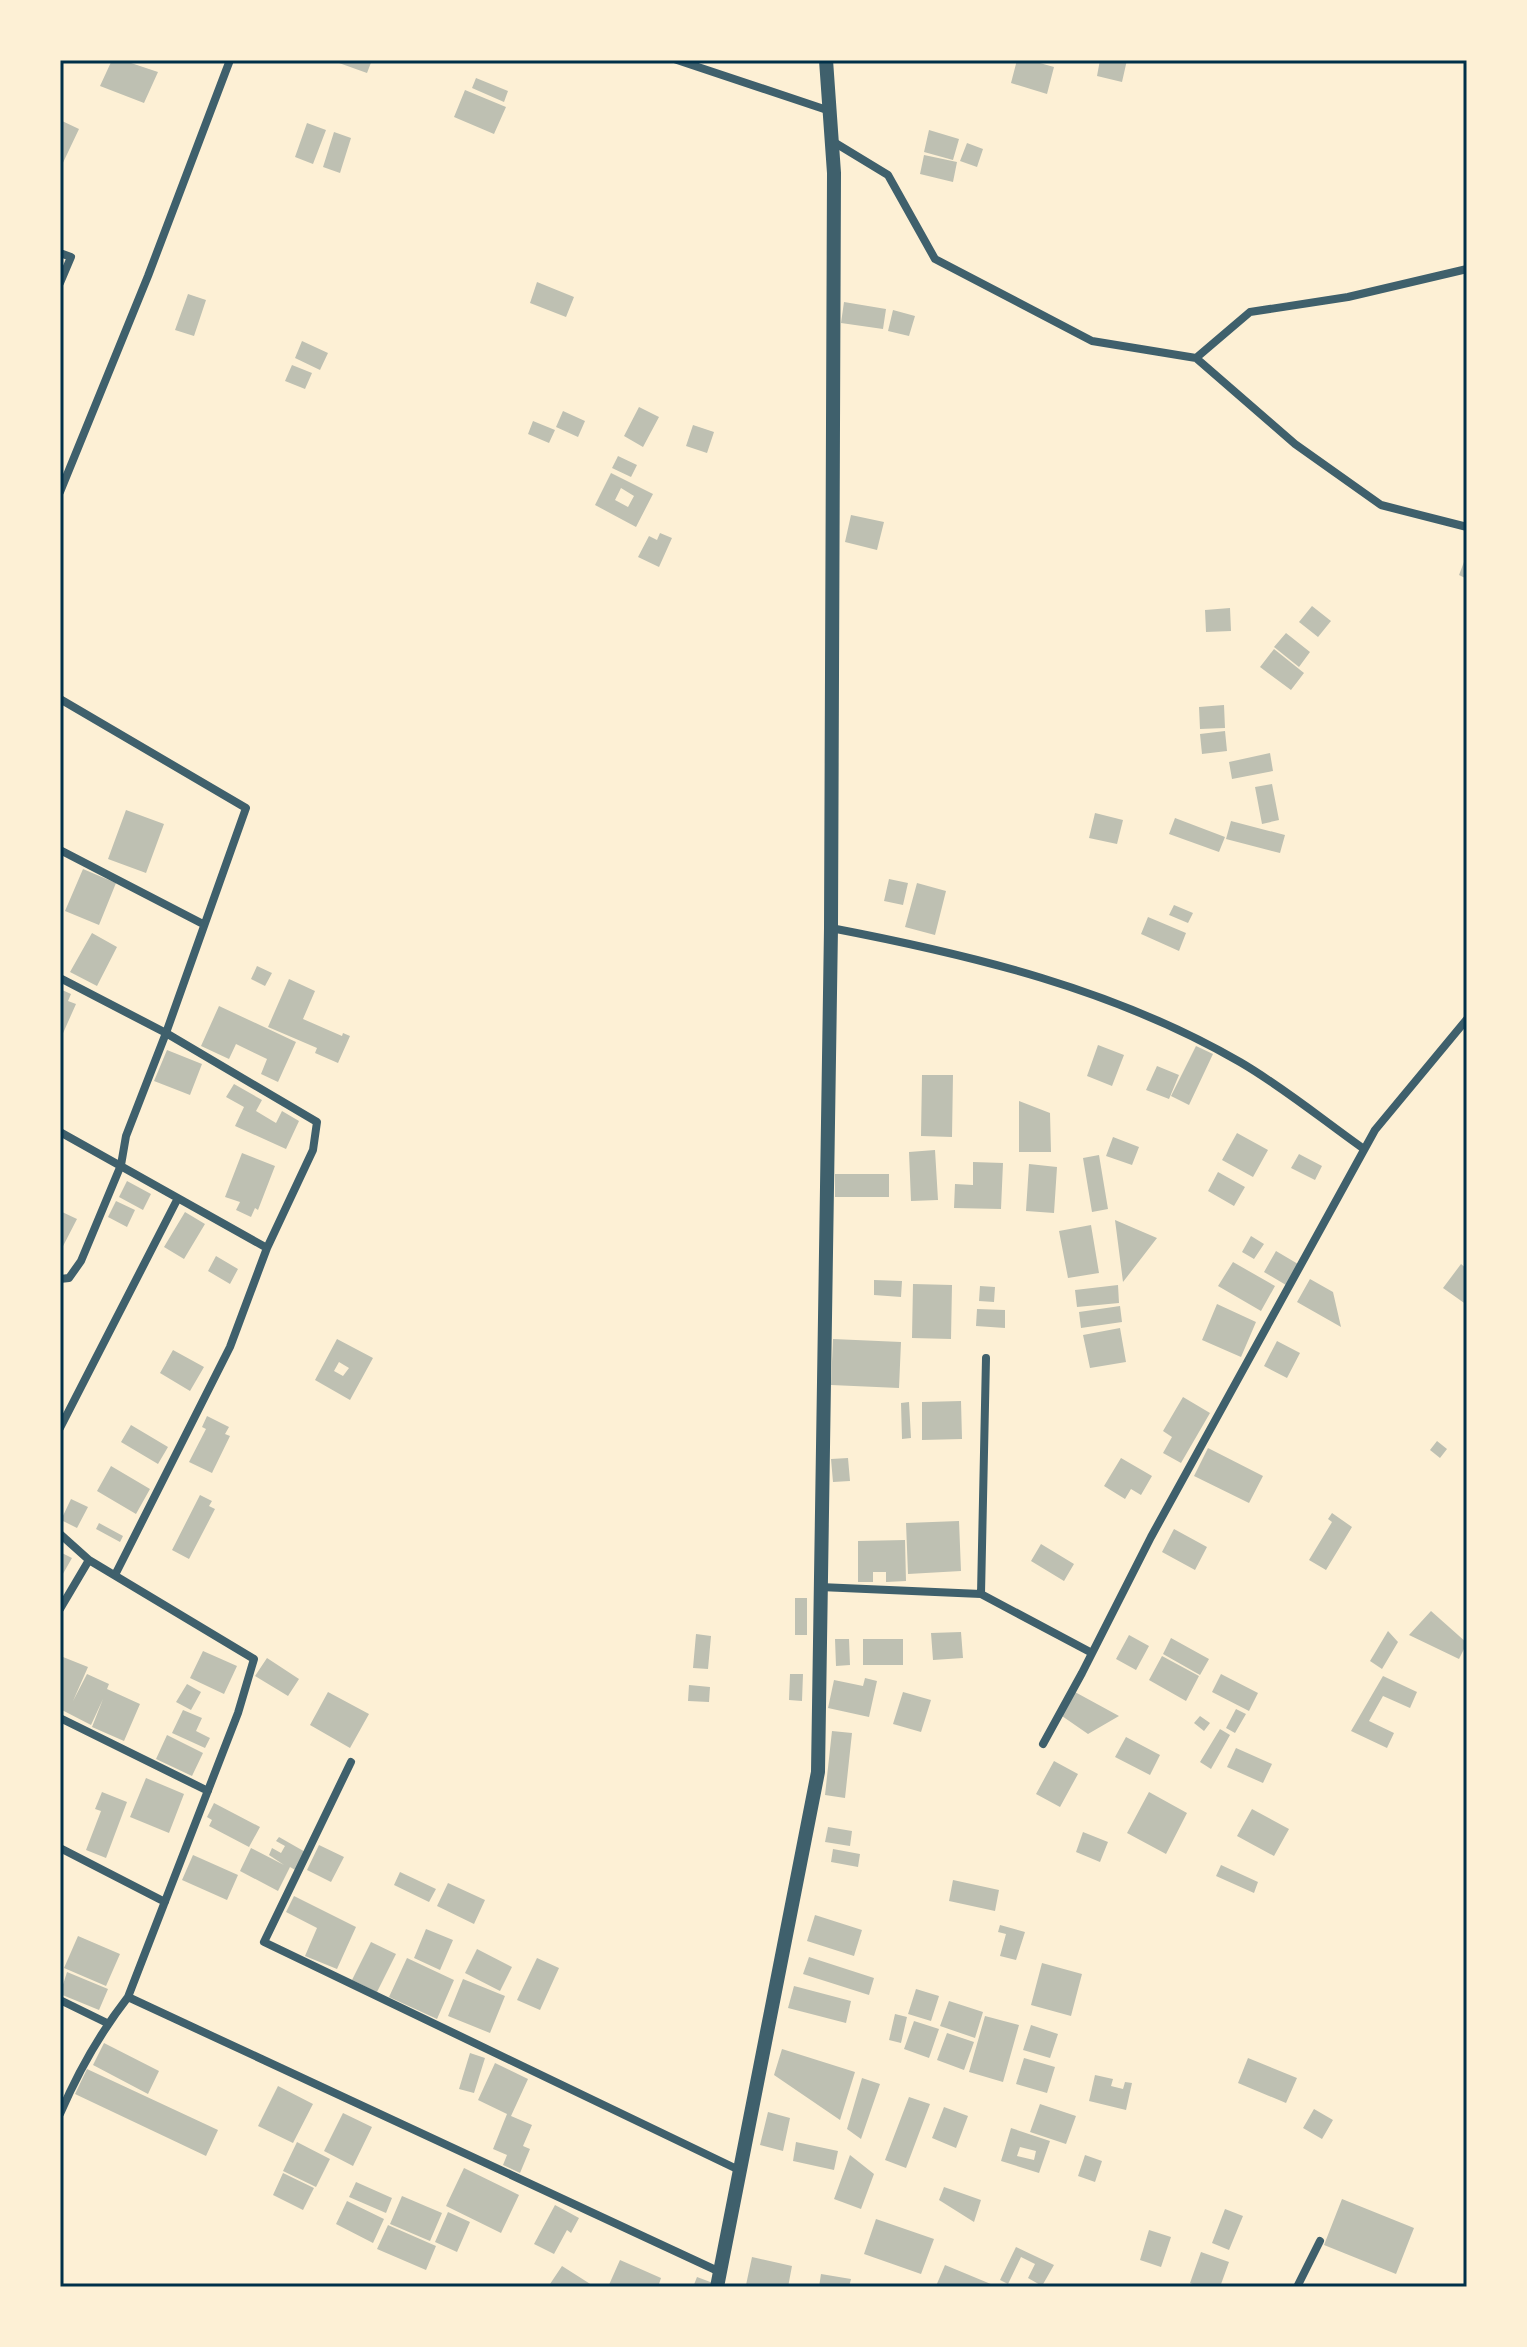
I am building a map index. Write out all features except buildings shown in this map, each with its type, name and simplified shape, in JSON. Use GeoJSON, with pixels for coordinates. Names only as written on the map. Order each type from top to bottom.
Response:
{"type":"FeatureCollection","features":[{"type":"Feature","properties":{"kind":"street"},"geometry":{"type":"LineString","coordinates":[[60,492],[148,276],[230,60]]}},
{"type":"Feature","properties":{"kind":"street"},"geometry":{"type":"LineString","coordinates":[[677,60],[830,111]]}},
{"type":"Feature","properties":{"kind":"street"},"geometry":{"type":"LineString","coordinates":[[128,1997],[718,2279],[818,1772],[831,928],[834,205],[826,60]]}},
{"type":"Feature","properties":{"kind":"street"},"geometry":{"type":"LineString","coordinates":[[832,141],[888,175],[935,259],[1092,341],[1196,358],[1295,444],[1381,505],[1467,527]]}},
{"type":"Feature","properties":{"kind":"street"},"geometry":{"type":"LineString","coordinates":[[60,253],[71,257],[60,283]]}},
{"type":"Feature","properties":{"kind":"street"},"geometry":{"type":"LineString","coordinates":[[1196,358],[1250,312],[1348,297],[1467,269]]}},
{"type":"Feature","properties":{"kind":"street"},"geometry":{"type":"LineString","coordinates":[[60,699],[246,808],[126,1136],[121,1165],[81,1261],[69,1278],[60,1279]]}},
{"type":"Feature","properties":{"kind":"street"},"geometry":{"type":"LineString","coordinates":[[60,850],[203,924]]}},
{"type":"Feature","properties":{"kind":"street"},"geometry":{"type":"LineString","coordinates":[[831,928],[940,948],[1098,994],[1175,1028],[1242,1063],[1364,1149]]}},
{"type":"Feature","properties":{"kind":"street"},"geometry":{"type":"LineString","coordinates":[[60,978],[166,1033],[317,1122],[313,1150],[267,1248],[230,1347],[115,1575]]}},
{"type":"Feature","properties":{"kind":"street"},"geometry":{"type":"LineString","coordinates":[[1043,1744],[1151,1537],[1375,1130],[1467,1019]]}},
{"type":"Feature","properties":{"kind":"street"},"geometry":{"type":"LineString","coordinates":[[60,1132],[267,1248]]}},
{"type":"Feature","properties":{"kind":"street"},"geometry":{"type":"LineString","coordinates":[[60,1428],[178,1198]]}},
{"type":"Feature","properties":{"kind":"street"},"geometry":{"type":"LineString","coordinates":[[981,1594],[986,1358]]}},
{"type":"Feature","properties":{"kind":"street"},"geometry":{"type":"LineString","coordinates":[[60,1534],[89,1560],[254,1659],[238,1713],[128,1997],[107,2023],[60,2114]]}},
{"type":"Feature","properties":{"kind":"street"},"geometry":{"type":"LineString","coordinates":[[60,1609],[89,1560]]}},
{"type":"Feature","properties":{"kind":"street"},"geometry":{"type":"LineString","coordinates":[[820,1587],[981,1594],[1092,1653]]}},
{"type":"Feature","properties":{"kind":"street"},"geometry":{"type":"LineString","coordinates":[[60,1718],[208,1791]]}},
{"type":"Feature","properties":{"kind":"street"},"geometry":{"type":"LineString","coordinates":[[351,1762],[264,1942],[739,2170]]}},
{"type":"Feature","properties":{"kind":"street"},"geometry":{"type":"LineString","coordinates":[[60,1848],[165,1902]]}},
{"type":"Feature","properties":{"kind":"street"},"geometry":{"type":"LineString","coordinates":[[60,2000],[107,2023]]}},
{"type":"Feature","properties":{"kind":"street"},"geometry":{"type":"LineString","coordinates":[[1297,2287],[1320,2241]]}}]}
